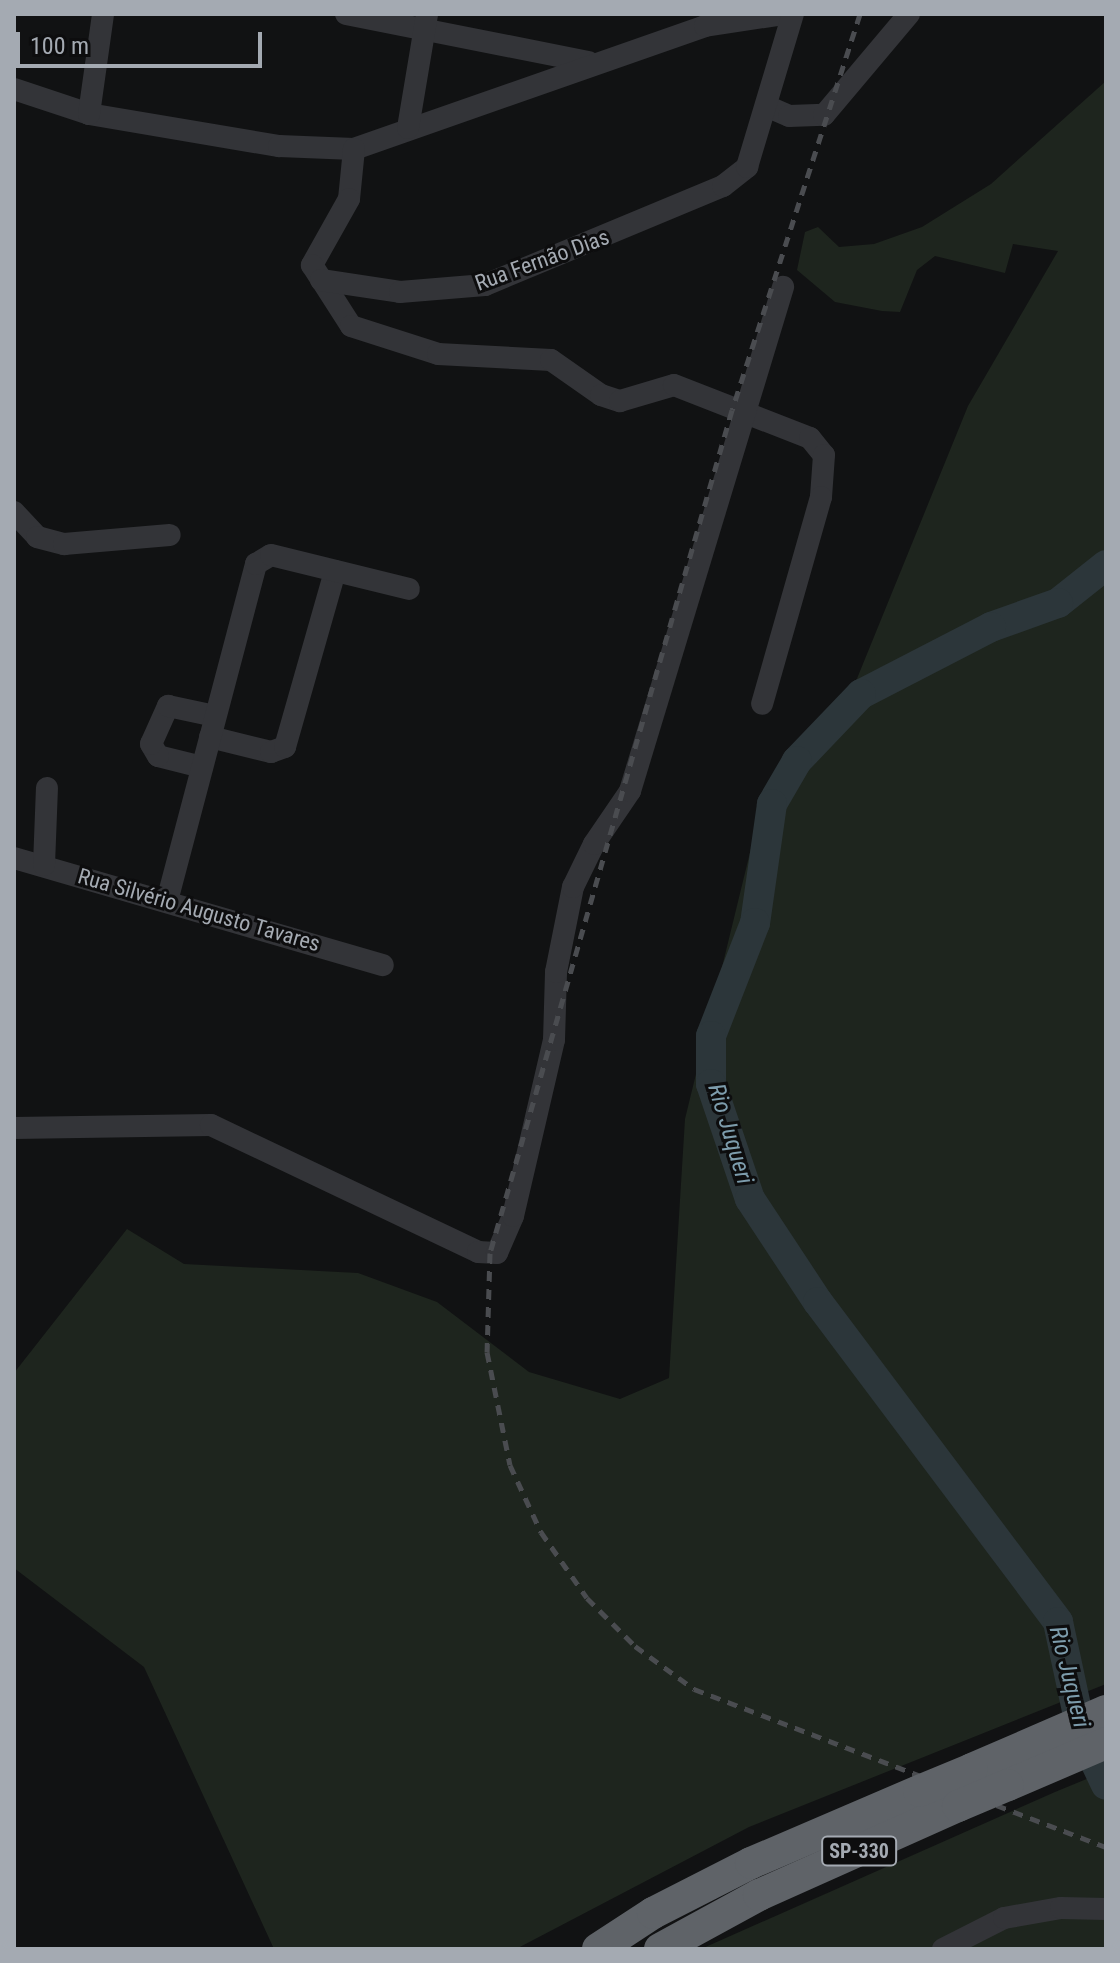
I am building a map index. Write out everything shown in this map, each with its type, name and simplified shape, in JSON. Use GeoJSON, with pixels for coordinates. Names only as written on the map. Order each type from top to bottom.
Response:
{"type":"FeatureCollection","features":[{"type":"Feature","properties":{"kind":"highway","name":"SP-330"},"geometry":{"type":"LineString","coordinates":[[660,1949],[759,1895],[1008,1785],[1038,1756],[1106,1711]]}},
{"type":"Feature","properties":{"kind":"highway","name":"SP-330"},"geometry":{"type":"LineString","coordinates":[[598,1949],[653,1913],[751,1863],[972,1769],[1106,1743]]}},
{"type":"Feature","properties":{"kind":"street"},"geometry":{"type":"LineString","coordinates":[[89,114],[103,14]]}},
{"type":"Feature","properties":{"kind":"street"},"geometry":{"type":"LineString","coordinates":[[346,14],[426,21],[589,62]]}},
{"type":"Feature","properties":{"kind":"street"},"geometry":{"type":"LineString","coordinates":[[14,89],[89,114],[279,146],[354,149],[589,62],[705,26],[783,14]]}},
{"type":"Feature","properties":{"kind":"street"},"geometry":{"type":"LineString","coordinates":[[793,14],[766,106],[798,118],[824,115],[909,14]]}},
{"type":"Feature","properties":{"kind":"street"},"geometry":{"type":"LineString","coordinates":[[408,128],[426,21]]}},
{"type":"Feature","properties":{"kind":"street","name":"Rua Fernão Dias"},"geometry":{"type":"LineString","coordinates":[[321,280],[400,292],[485,285],[723,186],[747,167],[766,106]]}},
{"type":"Feature","properties":{"kind":"street"},"geometry":{"type":"LineString","coordinates":[[354,149],[349,199],[314,256],[313,274],[321,280],[351,326],[438,354],[551,360],[601,395],[620,401],[674,385],[810,438],[824,455],[825,470],[762,704]]}},
{"type":"Feature","properties":{"kind":"street"},"geometry":{"type":"LineString","coordinates":[[14,1128],[211,1125],[478,1252],[497,1253],[513,1216],[554,1040],[556,972],[573,887],[630,791],[783,287]]}},
{"type":"Feature","properties":{"kind":"street"},"geometry":{"type":"LineString","coordinates":[[14,512],[37,537],[64,544],[170,535]]}},
{"type":"Feature","properties":{"kind":"street"},"geometry":{"type":"LineString","coordinates":[[167,901],[256,564],[271,555],[409,589]]}},
{"type":"Feature","properties":{"kind":"street"},"geometry":{"type":"LineString","coordinates":[[202,767],[158,756],[151,744],[168,706],[271,752],[285,747],[335,571]]}},
{"type":"Feature","properties":{"kind":"street"},"geometry":{"type":"LineString","coordinates":[[44,865],[47,788]]}},
{"type":"Feature","properties":{"kind":"street","name":"Rua Silvério Augusto Tavares"},"geometry":{"type":"LineString","coordinates":[[14,858],[383,965]]}},
{"type":"Feature","properties":{"kind":"street"},"geometry":{"type":"LineString","coordinates":[[943,1949],[1016,1915],[1106,1909]]}},
{"type":"Feature","properties":{"kind":"shaded area"},"geometry":{"type":"Polygon","coordinates":[[[1106,81],[1106,1684],[749,1827],[516,1949],[274,1949],[144,1667],[14,1568],[14,1373],[127,1229],[184,1264],[358,1273],[437,1302],[529,1372],[620,1399],[669,1378],[685,1119],[763,799],[856,681],[968,406],[1058,251],[1013,244],[1005,273],[935,256],[917,270],[900,312],[882,311],[835,302],[797,270],[805,232],[818,227],[839,247],[874,244],[922,227],[991,184],[1106,81]]]}},
{"type":"Feature","properties":{"kind":"shaded area"},"geometry":{"type":"Polygon","coordinates":[[[1106,1771],[1106,1949],[701,1949],[1055,1792],[1106,1771]]]}},
{"type":"Feature","properties":{"kind":"waterway","name":"Rio Juqueri"},"geometry":{"type":"LineString","coordinates":[[1106,565],[1058,603],[991,627],[861,694],[797,761],[772,804],[755,923],[711,1036],[711,1084],[750,1199],[818,1302],[1058,1622],[1082,1734],[1106,1785]]}},
{"type":"Feature","properties":{"kind":"railway"},"geometry":{"type":"LineString","coordinates":[[860,14],[732,410],[490,1253],[487,1352],[510,1465],[541,1532],[587,1598],[635,1646],[694,1689],[1106,1847]]}}]}
